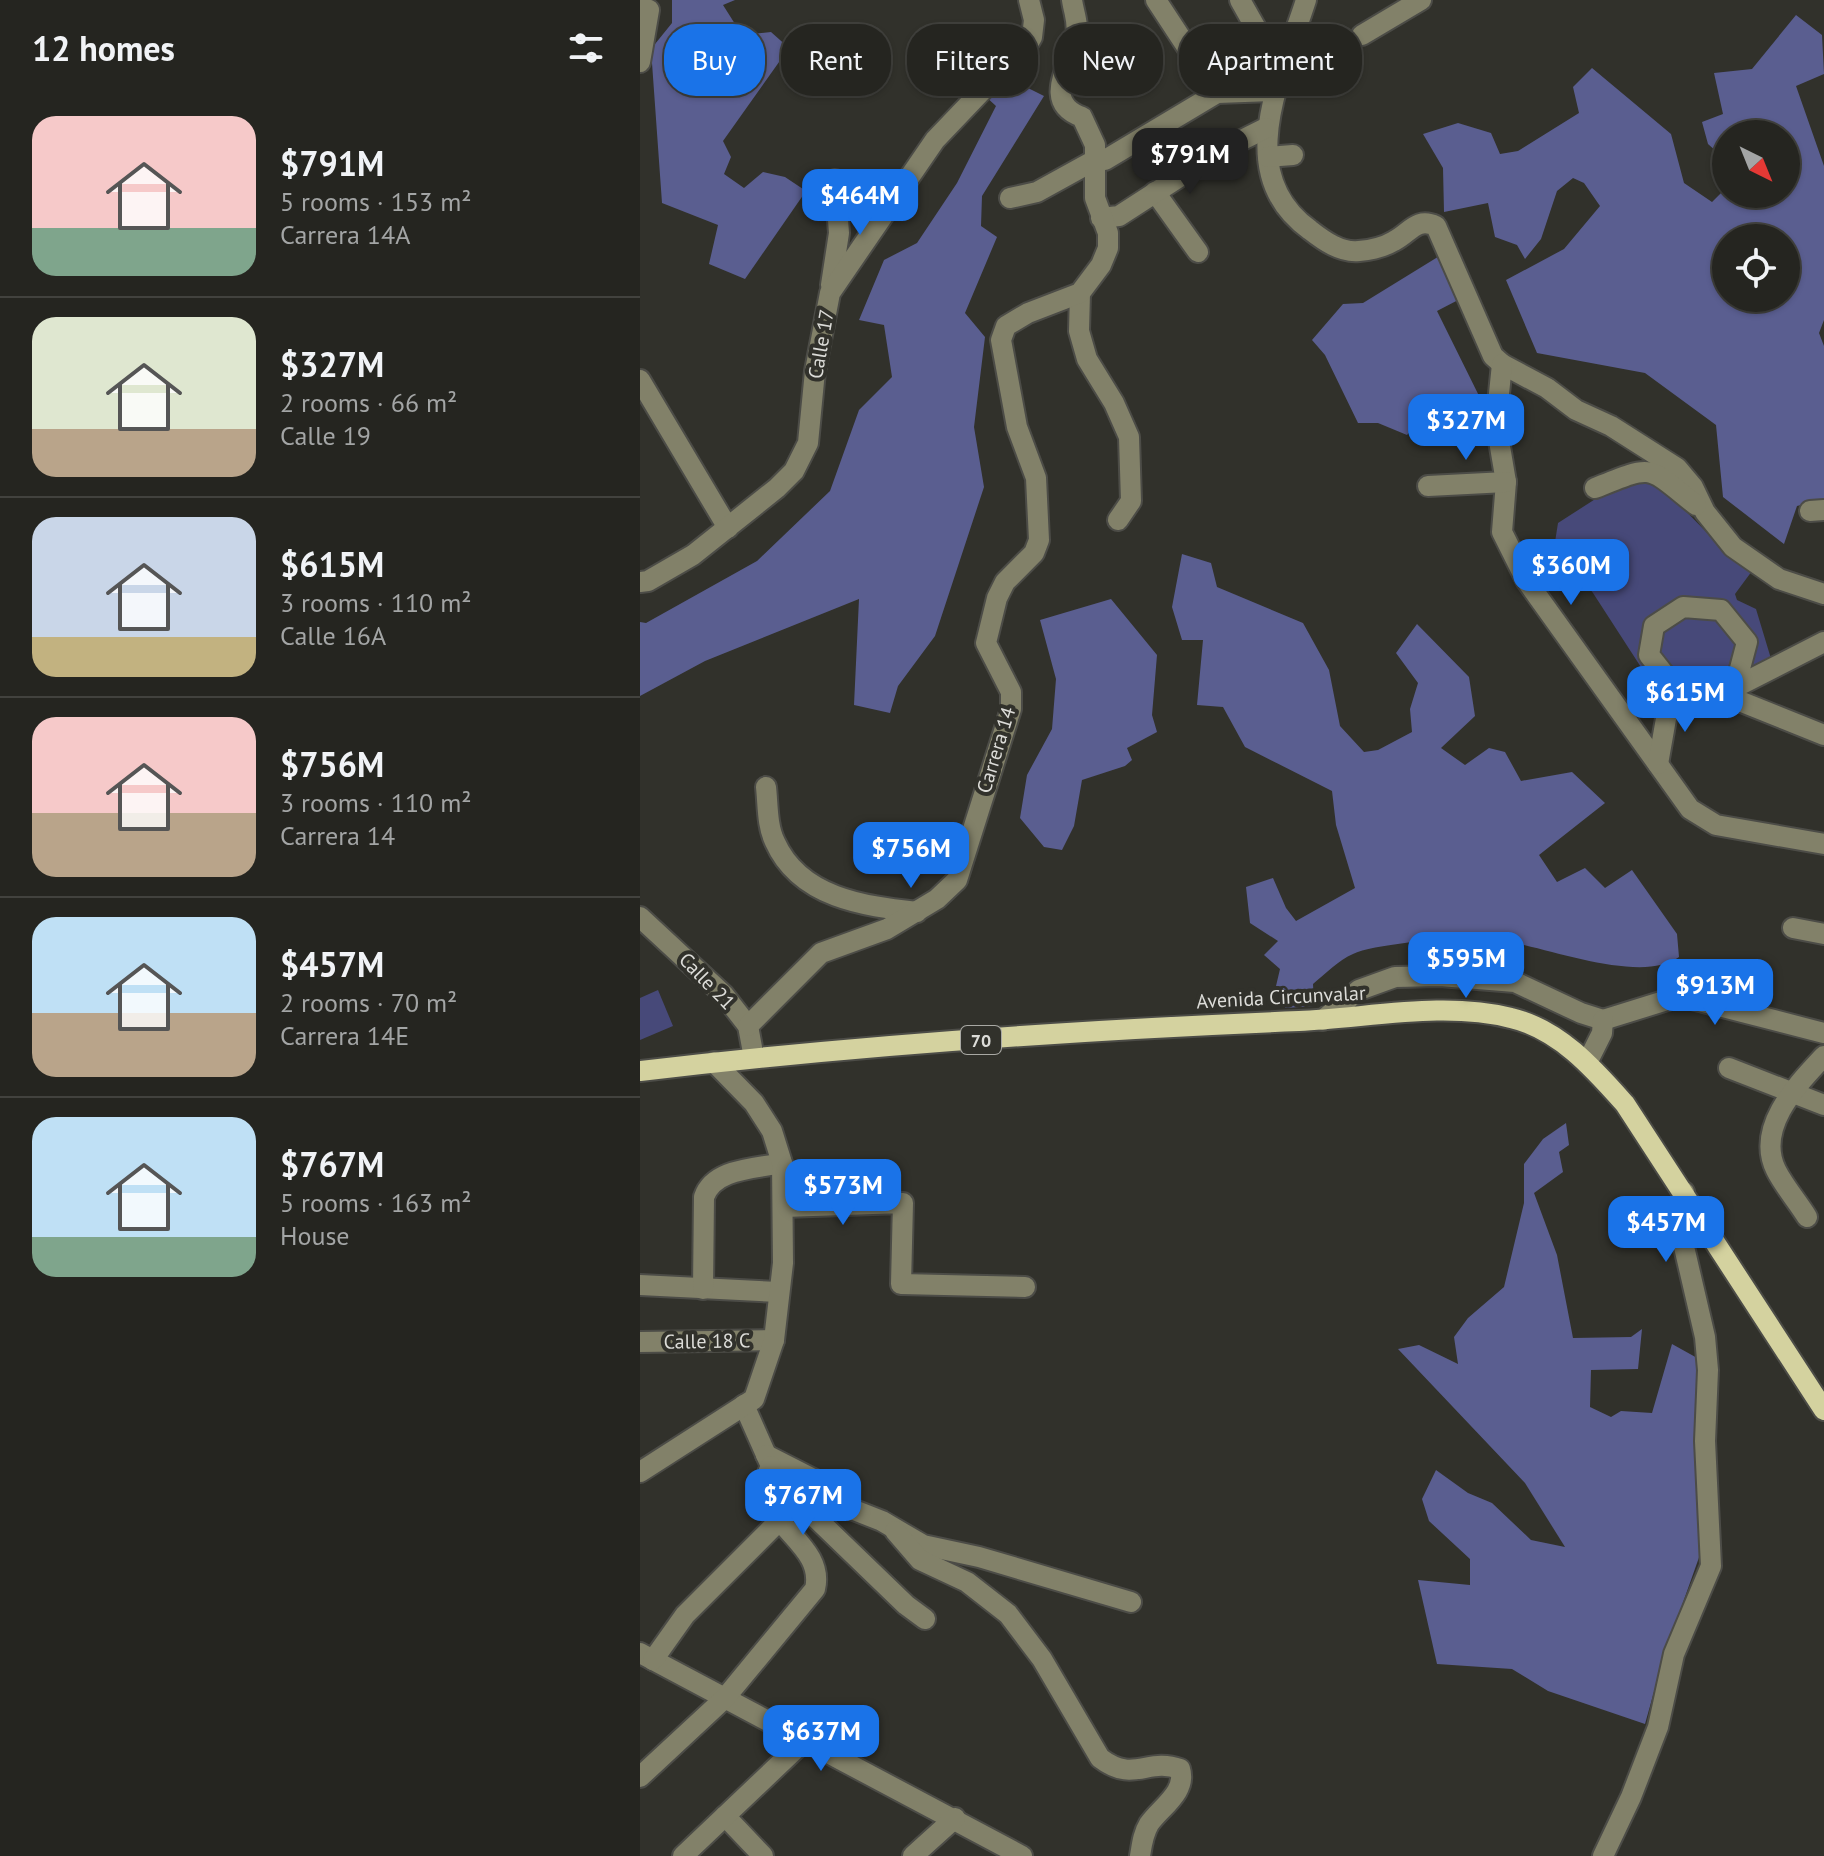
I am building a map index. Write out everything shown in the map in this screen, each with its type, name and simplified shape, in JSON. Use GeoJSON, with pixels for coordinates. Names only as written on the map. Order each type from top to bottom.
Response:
{"type":"FeatureCollection","features":[{"type":"Feature","properties":{"kind":"main road","name":"Avenida Circunvalar"},"geometry":{"type":"LineString","coordinates":[[640,1071],[754,1058],[1125,1028],[1415,1013],[1490,1013],[1538,1028],[1587,1063],[1625,1104],[1824,1410]]}},
{"type":"Feature","properties":{"kind":"street","name":"Calle 17"},"geometry":{"type":"LineString","coordinates":[[640,582],[648,581],[693,555],[794,471],[808,443],[815,371],[830,293],[935,140],[997,75],[1021,56],[1032,37],[1034,20],[1029,0]]}},
{"type":"Feature","properties":{"kind":"street"},"geometry":{"type":"LineString","coordinates":[[1072,0],[1078,21],[1076,43],[1060,81],[1063,101],[1074,114],[1082,117],[1090,129],[1095,145],[1095,198],[1108,233],[1108,248],[1101,265],[1080,293],[1079,331],[1087,359],[1114,403],[1129,437],[1131,501],[1118,520]]}},
{"type":"Feature","properties":{"kind":"street"},"geometry":{"type":"LineString","coordinates":[[1156,0],[1179,35]]}},
{"type":"Feature","properties":{"kind":"street"},"geometry":{"type":"LineString","coordinates":[[1240,0],[1254,24]]}},
{"type":"Feature","properties":{"kind":"street"},"geometry":{"type":"LineString","coordinates":[[1298,24],[1306,0]]}},
{"type":"Feature","properties":{"kind":"street"},"geometry":{"type":"LineString","coordinates":[[1362,35],[1421,0]]}},
{"type":"Feature","properties":{"kind":"street"},"geometry":{"type":"LineString","coordinates":[[640,6],[649,10],[640,62]]}},
{"type":"Feature","properties":{"kind":"street"},"geometry":{"type":"LineString","coordinates":[[1010,198],[1037,192],[1095,160],[1105,160],[1212,96]]}},
{"type":"Feature","properties":{"kind":"street"},"geometry":{"type":"LineString","coordinates":[[1274,96],[1266,128],[1268,157],[1276,191],[1300,223],[1331,245],[1355,252],[1396,241],[1414,225],[1427,222],[1436,226],[1493,356],[1677,468],[1693,487],[1705,512],[1733,547],[1779,579],[1824,594]]}},
{"type":"Feature","properties":{"kind":"street"},"geometry":{"type":"LineString","coordinates":[[1101,218],[1119,216],[1218,152],[1266,128]]}},
{"type":"Feature","properties":{"kind":"street"},"geometry":{"type":"LineString","coordinates":[[1268,157],[1293,155]]}},
{"type":"Feature","properties":{"kind":"street"},"geometry":{"type":"LineString","coordinates":[[830,293],[839,233],[835,180]]}},
{"type":"Feature","properties":{"kind":"street"},"geometry":{"type":"LineString","coordinates":[[1155,192],[1198,252]]}},
{"type":"Feature","properties":{"kind":"street","name":"Carrera 14"},"geometry":{"type":"LineString","coordinates":[[748,1026],[821,953],[861,941],[917,912],[957,880],[1011,709],[1011,692],[986,643],[997,598],[1005,582],[1034,553],[1039,540],[1036,478],[1017,427],[1001,340],[1006,326],[1028,313],[1080,293]]}},
{"type":"Feature","properties":{"kind":"street"},"geometry":{"type":"LineString","coordinates":[[1502,364],[1496,423],[1506,482],[1502,532],[1526,580],[1690,809],[1716,825],[1824,844]]}},
{"type":"Feature","properties":{"kind":"street"},"geometry":{"type":"LineString","coordinates":[[640,380],[728,528]]}},
{"type":"Feature","properties":{"kind":"street"},"geometry":{"type":"LineString","coordinates":[[1595,488],[1641,470],[1654,473],[1705,512]]}},
{"type":"Feature","properties":{"kind":"street"},"geometry":{"type":"LineString","coordinates":[[1428,486],[1506,482]]}},
{"type":"Feature","properties":{"kind":"street"},"geometry":{"type":"LineString","coordinates":[[1658,764],[1670,696],[1668,679],[1649,655],[1654,626],[1683,607],[1721,610],[1747,642],[1738,676],[1722,694]]}},
{"type":"Feature","properties":{"kind":"street"},"geometry":{"type":"LineString","coordinates":[[1670,696],[1702,698],[1722,694],[1824,642]]}},
{"type":"Feature","properties":{"kind":"street"},"geometry":{"type":"LineString","coordinates":[[1722,694],[1824,735]]}},
{"type":"Feature","properties":{"kind":"street"},"geometry":{"type":"LineString","coordinates":[[766,787],[772,835],[794,871],[819,889],[862,906],[917,912]]}},
{"type":"Feature","properties":{"kind":"street","name":"Calle 21"},"geometry":{"type":"LineString","coordinates":[[640,917],[724,995],[748,1026],[754,1058]]}},
{"type":"Feature","properties":{"kind":"street"},"geometry":{"type":"LineString","coordinates":[[1793,928],[1824,934]]}},
{"type":"Feature","properties":{"kind":"street"},"geometry":{"type":"LineString","coordinates":[[1323,1020],[1359,990],[1395,977],[1440,976],[1515,982],[1603,1020],[1680,996],[1824,1033]]}},
{"type":"Feature","properties":{"kind":"street"},"geometry":{"type":"LineString","coordinates":[[1587,1063],[1602,1033],[1603,1020]]}},
{"type":"Feature","properties":{"kind":"street"},"geometry":{"type":"LineString","coordinates":[[1807,1217],[1776,1169],[1771,1152],[1773,1129],[1791,1092],[1824,1056]]}},
{"type":"Feature","properties":{"kind":"street"},"geometry":{"type":"LineString","coordinates":[[640,1472],[749,1402],[774,1340],[783,1263],[782,1163],[772,1131],[754,1103],[714,1062]]}},
{"type":"Feature","properties":{"kind":"street"},"geometry":{"type":"LineString","coordinates":[[1729,1068],[1824,1105]]}},
{"type":"Feature","properties":{"kind":"street"},"geometry":{"type":"LineString","coordinates":[[703,1289],[704,1197],[708,1184],[721,1176],[782,1163]]}},
{"type":"Feature","properties":{"kind":"street"},"geometry":{"type":"LineString","coordinates":[[1603,1856],[1631,1797],[1658,1727],[1674,1654],[1711,1566],[1705,1441],[1708,1370],[1705,1337],[1678,1221],[1684,1192]]}},
{"type":"Feature","properties":{"kind":"street"},"geometry":{"type":"LineString","coordinates":[[783,1207],[903,1203],[901,1284],[1025,1287]]}},
{"type":"Feature","properties":{"kind":"street"},"geometry":{"type":"LineString","coordinates":[[640,1285],[779,1292]]}},
{"type":"Feature","properties":{"kind":"street","name":"Calle 18 C"},"geometry":{"type":"LineString","coordinates":[[640,1342],[774,1340]]}},
{"type":"Feature","properties":{"kind":"street"},"geometry":{"type":"LineString","coordinates":[[749,1402],[768,1461],[792,1495],[906,1605],[925,1619]]}},
{"type":"Feature","properties":{"kind":"street"},"geometry":{"type":"LineString","coordinates":[[640,1777],[725,1698],[815,1589],[818,1575],[814,1563],[763,1493],[768,1461]]}},
{"type":"Feature","properties":{"kind":"street"},"geometry":{"type":"LineString","coordinates":[[768,1461],[819,1482],[849,1508],[936,1548],[979,1557],[1131,1602]]}},
{"type":"Feature","properties":{"kind":"street"},"geometry":{"type":"LineString","coordinates":[[780,1520],[643,1655],[1022,1856]]}},
{"type":"Feature","properties":{"kind":"street"},"geometry":{"type":"LineString","coordinates":[[895,1531],[920,1560],[967,1582],[1008,1614],[1042,1659],[1100,1758],[1114,1769],[1126,1772],[1172,1766],[1180,1769],[1183,1778],[1176,1793],[1143,1835],[1140,1856]]}},
{"type":"Feature","properties":{"kind":"street"},"geometry":{"type":"LineString","coordinates":[[683,1856],[805,1740]]}},
{"type":"Feature","properties":{"kind":"street"},"geometry":{"type":"LineString","coordinates":[[725,1816],[763,1856]]}},
{"type":"Feature","properties":{"kind":"street"},"geometry":{"type":"LineString","coordinates":[[913,1856],[955,1818]]}},
{"type":"Feature","properties":{"kind":"shaded area"},"geometry":{"type":"Polygon","coordinates":[[[672,0],[735,0],[723,5],[735,24],[672,23],[672,0]]]}},
{"type":"Feature","properties":{"kind":"shaded area"},"geometry":{"type":"Polygon","coordinates":[[[1796,15],[1822,35],[1824,74],[1796,86],[1824,166],[1824,320],[1819,333],[1824,346],[1824,499],[1797,506],[1784,544],[1723,497],[1716,425],[1645,373],[1537,353],[1506,280],[1564,249],[1600,206],[1584,183],[1573,178],[1557,191],[1541,239],[1525,259],[1517,245],[1495,237],[1488,203],[1444,212],[1443,168],[1423,134],[1458,123],[1491,133],[1500,154],[1518,151],[1579,113],[1573,87],[1592,68],[1671,134],[1684,183],[1712,202],[1712,208],[1800,208],[1800,120],[1712,120],[1712,148],[1708,144],[1702,122],[1723,114],[1714,73],[1752,69],[1796,15]]]}},
{"type":"Feature","properties":{"kind":"shaded area"},"geometry":{"type":"Polygon","coordinates":[[[771,32],[781,41],[781,59],[765,82],[765,33],[771,32]]]}},
{"type":"Feature","properties":{"kind":"shaded area"},"geometry":{"type":"Polygon","coordinates":[[[664,33],[664,96],[755,96],[723,141],[731,157],[724,174],[744,188],[763,172],[785,177],[806,191],[745,279],[709,264],[718,225],[662,203],[651,49],[664,33]]]}},
{"type":"Feature","properties":{"kind":"shaded area"},"geometry":{"type":"Polygon","coordinates":[[[1038,93],[1044,96],[982,196],[981,226],[997,237],[965,313],[985,337],[974,427],[984,487],[935,636],[898,686],[890,713],[854,705],[859,599],[705,661],[640,696],[640,622],[646,623],[757,561],[830,491],[859,410],[892,377],[884,325],[859,320],[884,260],[917,243],[957,183],[996,106],[985,96],[1038,96],[1038,93]]]}},
{"type":"Feature","properties":{"kind":"shaded area"},"geometry":{"type":"Polygon","coordinates":[[[1441,255],[1462,298],[1437,311],[1487,412],[1436,400],[1407,435],[1378,423],[1358,423],[1325,355],[1312,340],[1343,304],[1363,303],[1441,255]]]}},
{"type":"Feature","properties":{"kind":"shaded area"},"geometry":{"type":"Polygon","coordinates":[[[1641,481],[1662,487],[1726,552],[1752,571],[1735,594],[1737,600],[1756,609],[1772,662],[1718,685],[1659,695],[1593,593],[1555,542],[1558,523],[1614,487],[1641,481]]]}},
{"type":"Feature","properties":{"kind":"shaded area"},"geometry":{"type":"Polygon","coordinates":[[[1182,554],[1211,563],[1217,587],[1303,623],[1329,670],[1340,726],[1364,752],[1378,750],[1412,732],[1410,709],[1418,683],[1396,653],[1417,624],[1469,677],[1475,716],[1441,748],[1465,765],[1489,748],[1505,752],[1521,781],[1572,772],[1605,803],[1539,855],[1557,882],[1585,868],[1605,888],[1632,870],[1677,934],[1679,957],[1662,965],[1640,967],[1589,961],[1493,939],[1401,944],[1365,950],[1348,957],[1313,984],[1314,1006],[1285,1008],[1286,994],[1276,986],[1280,969],[1264,955],[1278,941],[1250,923],[1246,887],[1273,878],[1286,908],[1296,921],[1355,888],[1336,825],[1332,791],[1245,747],[1223,707],[1197,705],[1203,640],[1182,640],[1172,607],[1182,554]]]}},
{"type":"Feature","properties":{"kind":"shaded area"},"geometry":{"type":"Polygon","coordinates":[[[1111,599],[1157,655],[1152,715],[1157,732],[1127,748],[1132,760],[1125,766],[1082,780],[1074,826],[1062,850],[1044,847],[1020,818],[1027,775],[1052,729],[1056,679],[1040,620],[1111,599]]]}},
{"type":"Feature","properties":{"kind":"shaded area"},"geometry":{"type":"Polygon","coordinates":[[[658,990],[673,1026],[640,1040],[640,998],[658,990]]]}},
{"type":"Feature","properties":{"kind":"shaded area"},"geometry":{"type":"Polygon","coordinates":[[[1566,1123],[1569,1145],[1559,1152],[1563,1172],[1534,1193],[1557,1255],[1573,1338],[1631,1337],[1642,1329],[1638,1369],[1591,1370],[1590,1407],[1611,1417],[1621,1411],[1652,1413],[1672,1344],[1699,1359],[1702,1549],[1664,1656],[1645,1724],[1548,1691],[1512,1669],[1437,1664],[1418,1580],[1470,1585],[1470,1559],[1429,1521],[1422,1499],[1436,1470],[1468,1493],[1492,1503],[1531,1540],[1565,1547],[1525,1483],[1398,1349],[1419,1345],[1458,1364],[1454,1337],[1468,1318],[1504,1287],[1524,1203],[1524,1164],[1543,1139],[1566,1123]]]}}]}
